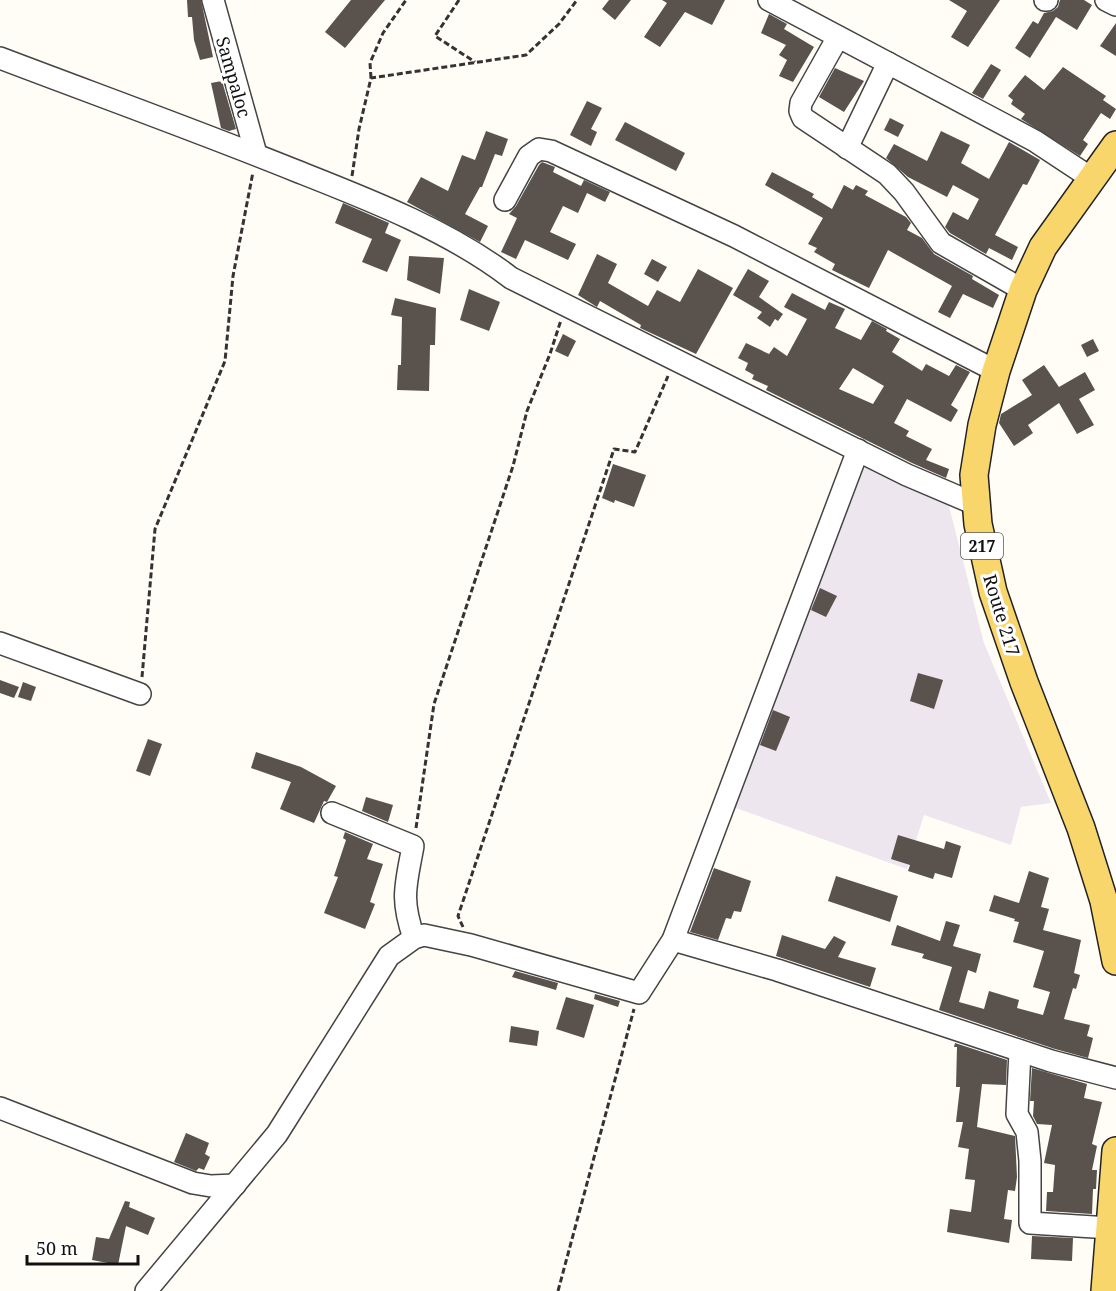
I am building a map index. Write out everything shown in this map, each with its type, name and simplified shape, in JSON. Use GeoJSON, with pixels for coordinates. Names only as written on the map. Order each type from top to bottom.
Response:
{"type":"FeatureCollection","features":[{"type":"Feature","properties":{"kind":"main road","name":"Route 217"},"geometry":{"type":"LineString","coordinates":[[1116,145],[1043,247],[1023,290],[996,372],[974,476],[975,504],[993,592],[1024,682],[1082,828],[1104,901],[1116,961]]}},
{"type":"Feature","properties":{"kind":"main road"},"geometry":{"type":"LineString","coordinates":[[1105,1291],[1116,1151]]}},
{"type":"Feature","properties":{"kind":"street","name":"Sampaloc"},"geometry":{"type":"LineString","coordinates":[[213,0],[256,154]]}},
{"type":"Feature","properties":{"kind":"street"},"geometry":{"type":"LineString","coordinates":[[769,0],[1035,141],[1091,178]]}},
{"type":"Feature","properties":{"kind":"street"},"geometry":{"type":"LineString","coordinates":[[1106,0],[1116,5]]}},
{"type":"Feature","properties":{"kind":"street"},"geometry":{"type":"LineString","coordinates":[[838,37],[801,103],[800,111],[803,118],[886,174],[904,192],[941,243],[1023,290]]}},
{"type":"Feature","properties":{"kind":"street"},"geometry":{"type":"LineString","coordinates":[[0,58],[256,154],[350,192],[436,232],[488,261],[511,278],[907,475],[975,504]]}},
{"type":"Feature","properties":{"kind":"street"},"geometry":{"type":"LineString","coordinates":[[848,148],[888,63]]}},
{"type":"Feature","properties":{"kind":"street"},"geometry":{"type":"LineString","coordinates":[[505,200],[529,156],[539,149],[551,152],[734,236],[996,372]]}},
{"type":"Feature","properties":{"kind":"street"},"geometry":{"type":"LineString","coordinates":[[146,1291],[278,1134],[389,956],[414,938],[424,935],[471,945],[639,993],[673,940],[858,450]]}},
{"type":"Feature","properties":{"kind":"street"},"geometry":{"type":"LineString","coordinates":[[0,643],[140,694]]}},
{"type":"Feature","properties":{"kind":"street"},"geometry":{"type":"LineString","coordinates":[[332,813],[414,846],[404,902],[414,938]]}},
{"type":"Feature","properties":{"kind":"street"},"geometry":{"type":"LineString","coordinates":[[673,940],[777,970],[1020,1051],[1116,1078]]}},
{"type":"Feature","properties":{"kind":"street"},"geometry":{"type":"LineString","coordinates":[[1020,1051],[1017,1114],[1027,1132],[1030,1161],[1030,1223],[1110,1228]]}},
{"type":"Feature","properties":{"kind":"street"},"geometry":{"type":"LineString","coordinates":[[0,1108],[193,1183],[211,1186],[235,1185]]}},
{"type":"Feature","properties":{"kind":"path"},"geometry":{"type":"LineString","coordinates":[[350,192],[359,129],[371,78],[370,63],[383,33],[406,0]]}},
{"type":"Feature","properties":{"kind":"path"},"geometry":{"type":"LineString","coordinates":[[459,0],[435,36],[475,63]]}},
{"type":"Feature","properties":{"kind":"path"},"geometry":{"type":"LineString","coordinates":[[371,78],[526,55],[559,24],[577,0]]}},
{"type":"Feature","properties":{"kind":"path"},"geometry":{"type":"LineString","coordinates":[[140,694],[155,529],[225,361],[233,276],[256,154]]}},
{"type":"Feature","properties":{"kind":"path"},"geometry":{"type":"LineString","coordinates":[[414,846],[434,704],[513,466],[527,411],[550,354],[566,304]]}},
{"type":"Feature","properties":{"kind":"path"},"geometry":{"type":"LineString","coordinates":[[471,945],[458,916],[614,449],[635,452],[675,359]]}},
{"type":"Feature","properties":{"kind":"path"},"geometry":{"type":"LineString","coordinates":[[558,1291],[639,993]]}},
{"type":"Feature","properties":{"kind":"shaded area"},"geometry":{"type":"Polygon","coordinates":[[[861,466],[948,502],[984,643],[1051,803],[1021,807],[1011,845],[924,815],[907,869],[730,806],[861,466]]]}},
{"type":"Feature","properties":{"kind":"building"},"geometry":{"type":"Polygon","coordinates":[[[187,0],[201,0],[213,57],[200,60],[194,40],[192,17],[188,17],[187,0]]]}},
{"type":"Feature","properties":{"kind":"building"},"geometry":{"type":"Polygon","coordinates":[[[351,0],[385,0],[345,48],[325,32],[351,0]]]}},
{"type":"Feature","properties":{"kind":"building"},"geometry":{"type":"Polygon","coordinates":[[[609,0],[631,0],[615,20],[602,9],[609,0]]]}},
{"type":"Feature","properties":{"kind":"building"},"geometry":{"type":"Polygon","coordinates":[[[662,0],[725,0],[712,25],[685,12],[660,47],[644,37],[667,3],[662,0]]]}},
{"type":"Feature","properties":{"kind":"building"},"geometry":{"type":"Polygon","coordinates":[[[949,0],[1000,0],[968,47],[951,37],[967,11],[949,0]]]}},
{"type":"Feature","properties":{"kind":"building"},"geometry":{"type":"Polygon","coordinates":[[[1060,0],[1084,0],[1092,5],[1077,30],[1056,17],[1030,58],[1015,48],[1033,21],[1038,24],[1044,13],[1058,7],[1060,0]]]}},
{"type":"Feature","properties":{"kind":"building"},"geometry":{"type":"Polygon","coordinates":[[[769,14],[787,24],[784,29],[814,47],[793,82],[779,76],[787,60],[779,55],[786,45],[761,33],[769,14]]]}},
{"type":"Feature","properties":{"kind":"building"},"geometry":{"type":"Polygon","coordinates":[[[1116,23],[1116,56],[1100,46],[1116,23]]]}},
{"type":"Feature","properties":{"kind":"building"},"geometry":{"type":"Polygon","coordinates":[[[991,64],[1001,70],[983,99],[972,93],[991,64]]]}},
{"type":"Feature","properties":{"kind":"building"},"geometry":{"type":"Polygon","coordinates":[[[1063,67],[1106,96],[1103,100],[1116,109],[1110,119],[1101,113],[1083,140],[1088,144],[1080,156],[1021,119],[1025,114],[1011,104],[1013,100],[1008,96],[1025,75],[1044,90],[1063,67]]]}},
{"type":"Feature","properties":{"kind":"building"},"geometry":{"type":"Polygon","coordinates":[[[835,68],[864,81],[844,112],[819,97],[835,68]]]}},
{"type":"Feature","properties":{"kind":"building"},"geometry":{"type":"Polygon","coordinates":[[[222,81],[236,129],[229,131],[221,128],[211,83],[222,81]]]}},
{"type":"Feature","properties":{"kind":"building"},"geometry":{"type":"Polygon","coordinates":[[[587,101],[602,108],[591,129],[597,132],[591,146],[570,135],[587,101]]]}},
{"type":"Feature","properties":{"kind":"building"},"geometry":{"type":"Polygon","coordinates":[[[890,118],[904,125],[898,137],[884,130],[890,118]]]}},
{"type":"Feature","properties":{"kind":"building"},"geometry":{"type":"Polygon","coordinates":[[[625,122],[685,153],[676,171],[615,140],[625,122]]]}},
{"type":"Feature","properties":{"kind":"building"},"geometry":{"type":"Polygon","coordinates":[[[486,131],[508,139],[502,156],[495,154],[482,187],[465,214],[488,226],[480,242],[407,202],[421,177],[448,191],[462,155],[475,160],[486,131]]]}},
{"type":"Feature","properties":{"kind":"building"},"geometry":{"type":"Polygon","coordinates":[[[941,131],[970,145],[961,163],[989,179],[1009,142],[1040,160],[1027,185],[1023,184],[995,235],[1018,247],[1012,260],[989,248],[986,254],[950,233],[945,227],[953,212],[968,220],[979,199],[953,185],[947,197],[908,177],[886,158],[894,144],[927,161],[941,131]]]}},
{"type":"Feature","properties":{"kind":"building"},"geometry":{"type":"Polygon","coordinates":[[[542,162],[555,167],[553,172],[581,186],[584,180],[610,192],[605,202],[587,193],[578,213],[563,206],[550,232],[576,244],[568,260],[525,240],[516,259],[501,252],[517,218],[509,214],[542,162]]]}},
{"type":"Feature","properties":{"kind":"building"},"geometry":{"type":"Polygon","coordinates":[[[772,172],[814,194],[812,197],[832,209],[844,185],[853,190],[856,185],[868,191],[865,195],[906,217],[911,223],[907,230],[922,238],[934,254],[973,276],[972,279],[999,295],[993,308],[963,294],[950,318],[938,312],[952,286],[888,250],[869,288],[832,270],[835,264],[814,252],[817,248],[808,244],[823,218],[765,185],[772,172]]]}},
{"type":"Feature","properties":{"kind":"building"},"geometry":{"type":"Polygon","coordinates":[[[343,203],[389,223],[385,233],[401,240],[387,272],[362,262],[372,239],[335,223],[343,203]]]}},
{"type":"Feature","properties":{"kind":"building"},"geometry":{"type":"Polygon","coordinates":[[[597,254],[617,264],[608,283],[648,306],[657,290],[680,302],[698,269],[733,288],[696,354],[640,328],[641,325],[600,301],[597,307],[578,295],[597,254]]]}},
{"type":"Feature","properties":{"kind":"building"},"geometry":{"type":"Polygon","coordinates":[[[409,256],[444,258],[440,294],[407,280],[409,256]]]}},
{"type":"Feature","properties":{"kind":"building"},"geometry":{"type":"Polygon","coordinates":[[[652,259],[667,267],[658,282],[644,274],[652,259]]]}},
{"type":"Feature","properties":{"kind":"building"},"geometry":{"type":"Polygon","coordinates":[[[748,269],[769,281],[759,297],[783,314],[778,321],[775,319],[770,327],[757,318],[762,312],[733,295],[748,269]]]}},
{"type":"Feature","properties":{"kind":"building"},"geometry":{"type":"Polygon","coordinates":[[[469,289],[500,302],[489,331],[460,320],[469,289]]]}},
{"type":"Feature","properties":{"kind":"building"},"geometry":{"type":"Polygon","coordinates":[[[792,293],[825,310],[829,302],[845,309],[835,328],[861,340],[872,321],[900,339],[892,352],[922,371],[926,364],[949,376],[956,365],[970,372],[951,405],[958,410],[951,422],[907,399],[894,423],[909,431],[906,436],[932,449],[926,460],[949,469],[946,478],[766,390],[768,386],[752,379],[754,375],[745,370],[748,363],[738,358],[746,343],[769,354],[774,347],[787,356],[807,319],[784,307],[792,293]],[[853,368],[839,389],[873,404],[884,386],[853,368]]]}},
{"type":"Feature","properties":{"kind":"building"},"geometry":{"type":"Polygon","coordinates":[[[395,298],[436,308],[435,345],[430,345],[429,391],[397,390],[398,365],[401,365],[402,317],[391,315],[395,298]]]}},
{"type":"Feature","properties":{"kind":"building"},"geometry":{"type":"Polygon","coordinates":[[[563,334],[576,341],[568,357],[555,351],[563,334]]]}},
{"type":"Feature","properties":{"kind":"building"},"geometry":{"type":"Polygon","coordinates":[[[1093,339],[1099,351],[1087,357],[1081,345],[1093,339]]]}},
{"type":"Feature","properties":{"kind":"building"},"geometry":{"type":"Polygon","coordinates":[[[1044,365],[1059,387],[1085,372],[1095,390],[1079,399],[1094,425],[1077,434],[1059,403],[1028,425],[1033,433],[1014,446],[999,423],[1001,414],[1032,395],[1022,380],[1044,365]]]}},
{"type":"Feature","properties":{"kind":"building"},"geometry":{"type":"Polygon","coordinates":[[[613,464],[646,475],[634,507],[602,498],[613,464]]]}},
{"type":"Feature","properties":{"kind":"building"},"geometry":{"type":"Polygon","coordinates":[[[820,588],[837,596],[826,617],[811,610],[820,588]]]}},
{"type":"Feature","properties":{"kind":"building"},"geometry":{"type":"Polygon","coordinates":[[[918,673],[943,680],[934,709],[910,701],[918,673]]]}},
{"type":"Feature","properties":{"kind":"building"},"geometry":{"type":"Polygon","coordinates":[[[0,680],[19,687],[14,698],[0,693],[0,680]]]}},
{"type":"Feature","properties":{"kind":"building"},"geometry":{"type":"Polygon","coordinates":[[[23,682],[36,687],[31,701],[18,697],[23,682]]]}},
{"type":"Feature","properties":{"kind":"building"},"geometry":{"type":"Polygon","coordinates":[[[773,710],[790,717],[776,751],[760,745],[773,710]]]}},
{"type":"Feature","properties":{"kind":"building"},"geometry":{"type":"Polygon","coordinates":[[[148,739],[162,744],[150,776],[136,771],[148,739]]]}},
{"type":"Feature","properties":{"kind":"building"},"geometry":{"type":"Polygon","coordinates":[[[256,752],[301,767],[336,786],[327,802],[324,801],[314,823],[280,809],[291,782],[251,768],[256,752]]]}},
{"type":"Feature","properties":{"kind":"building"},"geometry":{"type":"Polygon","coordinates":[[[366,797],[393,805],[388,822],[362,811],[366,797]]]}},
{"type":"Feature","properties":{"kind":"building"},"geometry":{"type":"Polygon","coordinates":[[[345,832],[373,844],[367,859],[383,864],[370,902],[375,904],[365,929],[324,913],[338,877],[334,876],[346,840],[343,838],[345,832]]]}},
{"type":"Feature","properties":{"kind":"building"},"geometry":{"type":"Polygon","coordinates":[[[898,835],[944,849],[946,841],[961,846],[952,878],[935,873],[933,879],[908,871],[910,865],[891,859],[898,835]]]}},
{"type":"Feature","properties":{"kind":"building"},"geometry":{"type":"Polygon","coordinates":[[[714,868],[751,881],[741,912],[734,911],[731,919],[726,918],[718,940],[690,932],[714,868]]]}},
{"type":"Feature","properties":{"kind":"building"},"geometry":{"type":"Polygon","coordinates":[[[1029,871],[1049,878],[1041,907],[1049,909],[1043,930],[1081,940],[1074,973],[1080,975],[1076,989],[1073,988],[1064,1019],[1090,1025],[1087,1036],[1093,1038],[1088,1058],[939,1010],[952,967],[922,958],[924,954],[891,945],[897,925],[940,941],[946,921],[960,925],[953,946],[981,954],[976,973],[968,970],[959,1002],[984,1009],[989,991],[1019,1000],[1017,1008],[1043,1015],[1050,992],[1033,987],[1044,951],[1013,942],[1019,922],[989,911],[994,895],[1019,903],[1029,871]]]}},
{"type":"Feature","properties":{"kind":"building"},"geometry":{"type":"Polygon","coordinates":[[[836,876],[898,896],[890,922],[828,901],[836,876]]]}},
{"type":"Feature","properties":{"kind":"building"},"geometry":{"type":"Polygon","coordinates":[[[782,935],[825,949],[834,936],[846,942],[838,957],[876,968],[870,987],[776,956],[782,935]]]}},
{"type":"Feature","properties":{"kind":"building"},"geometry":{"type":"Polygon","coordinates":[[[515,971],[558,983],[556,990],[512,977],[515,971]]]}},
{"type":"Feature","properties":{"kind":"building"},"geometry":{"type":"Polygon","coordinates":[[[595,994],[620,1001],[618,1007],[594,999],[595,994]]]}},
{"type":"Feature","properties":{"kind":"building"},"geometry":{"type":"Polygon","coordinates":[[[566,997],[594,1005],[584,1038],[556,1029],[566,997]]]}},
{"type":"Feature","properties":{"kind":"building"},"geometry":{"type":"Polygon","coordinates":[[[511,1026],[539,1031],[537,1046],[509,1042],[511,1026]]]}},
{"type":"Feature","properties":{"kind":"building"},"geometry":{"type":"Polygon","coordinates":[[[955,1043],[1007,1060],[1006,1085],[982,1084],[977,1127],[1015,1136],[1017,1177],[1015,1191],[1008,1190],[1004,1219],[1012,1220],[1009,1243],[947,1232],[950,1209],[971,1212],[975,1180],[965,1179],[969,1149],[958,1147],[963,1122],[956,1122],[960,1087],[956,1087],[957,1047],[954,1047],[955,1043]]]}},
{"type":"Feature","properties":{"kind":"building"},"geometry":{"type":"Polygon","coordinates":[[[1032,1068],[1087,1084],[1084,1098],[1102,1102],[1092,1144],[1097,1146],[1092,1170],[1097,1170],[1096,1189],[1093,1189],[1092,1214],[1046,1211],[1047,1192],[1053,1192],[1055,1165],[1044,1163],[1052,1125],[1037,1124],[1033,1116],[1034,1101],[1030,1101],[1032,1068]]]}},
{"type":"Feature","properties":{"kind":"building"},"geometry":{"type":"Polygon","coordinates":[[[186,1133],[209,1143],[205,1154],[210,1157],[204,1170],[199,1168],[196,1171],[174,1162],[186,1133]]]}},
{"type":"Feature","properties":{"kind":"building"},"geometry":{"type":"Polygon","coordinates":[[[125,1201],[130,1202],[129,1207],[155,1218],[148,1235],[126,1226],[118,1265],[92,1260],[96,1237],[109,1239],[125,1201]]]}},
{"type":"Feature","properties":{"kind":"building"},"geometry":{"type":"Polygon","coordinates":[[[1032,1236],[1073,1238],[1072,1261],[1031,1259],[1032,1236]]]}}]}
